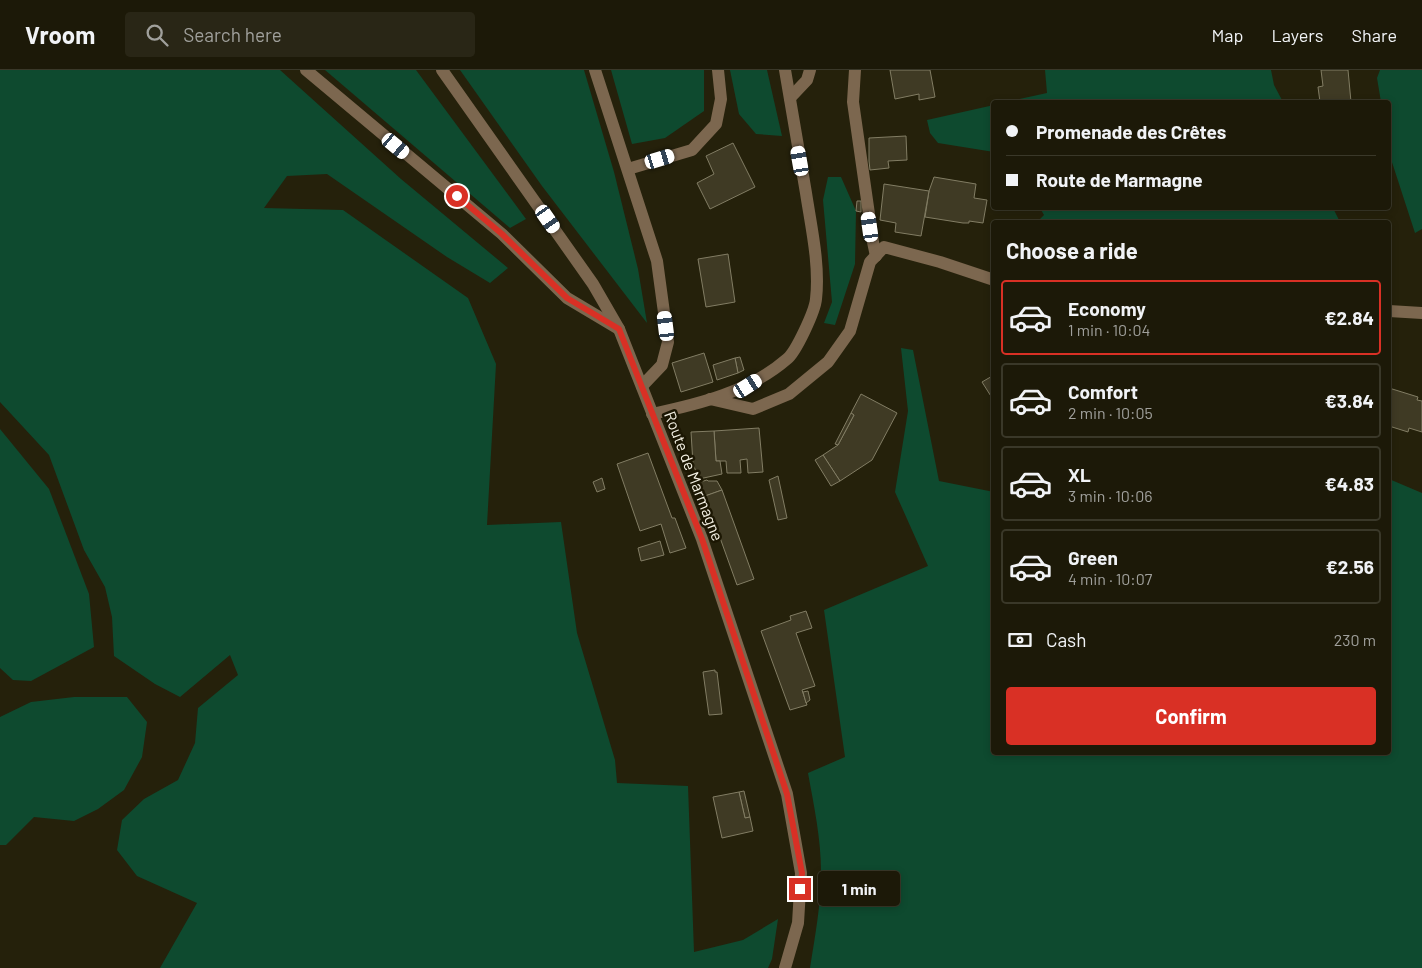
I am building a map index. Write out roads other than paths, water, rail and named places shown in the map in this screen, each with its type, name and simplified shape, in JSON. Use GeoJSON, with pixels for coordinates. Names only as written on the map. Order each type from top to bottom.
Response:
{"type":"FeatureCollection","features":[{"type":"Feature","properties":{"kind":"street"},"geometry":{"type":"LineString","coordinates":[[306,70],[502,234],[567,298],[619,329]]}},
{"type":"Feature","properties":{"kind":"street","name":"Route de Marmagne"},"geometry":{"type":"LineString","coordinates":[[442,70],[593,284],[619,329],[702,539],[787,794],[802,873],[798,923],[786,968]]}},
{"type":"Feature","properties":{"kind":"street"},"geometry":{"type":"LineString","coordinates":[[596,70],[657,261],[668,342],[662,364],[642,386]]}},
{"type":"Feature","properties":{"kind":"street"},"geometry":{"type":"LineString","coordinates":[[628,169],[692,150],[716,124],[721,99],[718,70]]}},
{"type":"Feature","properties":{"kind":"street"},"geometry":{"type":"LineString","coordinates":[[652,414],[694,405],[748,386],[789,358],[803,334],[816,300],[817,268],[786,70]]}},
{"type":"Feature","properties":{"kind":"street"},"geometry":{"type":"LineString","coordinates":[[790,98],[807,80],[810,70]]}},
{"type":"Feature","properties":{"kind":"street"},"geometry":{"type":"LineString","coordinates":[[855,70],[853,102],[876,256]]}},
{"type":"Feature","properties":{"kind":"street"},"geometry":{"type":"LineString","coordinates":[[710,399],[753,409],[789,394],[828,362],[850,331],[870,262],[884,247],[940,262],[991,279]]}},
{"type":"Feature","properties":{"kind":"street"},"geometry":{"type":"LineString","coordinates":[[1391,311],[1422,313]]}}]}
